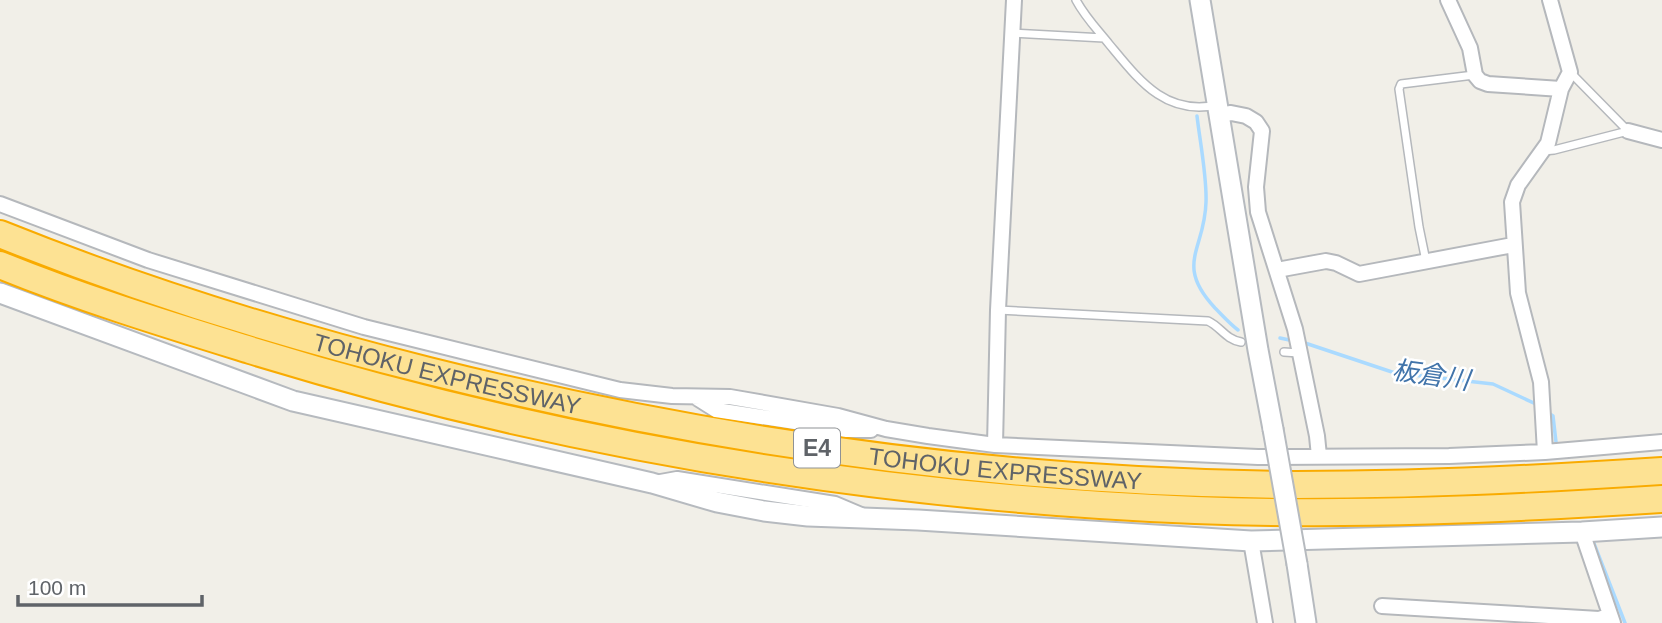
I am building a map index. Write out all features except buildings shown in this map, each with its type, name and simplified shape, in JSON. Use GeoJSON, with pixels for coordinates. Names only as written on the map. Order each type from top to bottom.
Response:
{"type":"FeatureCollection","features":[{"type":"Feature","properties":{"kind":"highway","name":"TOHOKU EXPRESSWAY"},"geometry":{"type":"LineString","coordinates":[[0,234],[212,309],[393,362],[614,414],[723,435],[813,448],[976,468],[1075,476],[1296,485],[1462,482],[1662,471]]}},
{"type":"Feature","properties":{"kind":"highway","name":"TOHOKU EXPRESSWAY"},"geometry":{"type":"LineString","coordinates":[[0,265],[206,336],[388,390],[610,441],[811,476],[975,495],[1196,510],[1398,512],[1662,499]]}},
{"type":"Feature","properties":{"kind":"street"},"geometry":{"type":"LineString","coordinates":[[995,445],[1014,0]]}},
{"type":"Feature","properties":{"kind":"street"},"geometry":{"type":"LineString","coordinates":[[1200,0],[1307,623]]}},
{"type":"Feature","properties":{"kind":"street"},"geometry":{"type":"LineString","coordinates":[[1448,0],[1470,48],[1475,75],[1480,81],[1561,89]]}},
{"type":"Feature","properties":{"kind":"street"},"geometry":{"type":"LineString","coordinates":[[1545,452],[1541,382],[1518,293],[1512,202],[1518,185],[1548,143],[1561,89],[1570,72],[1550,0]]}},
{"type":"Feature","properties":{"kind":"street"},"geometry":{"type":"LineString","coordinates":[[1218,110],[1246,116],[1256,122],[1262,131],[1256,187],[1258,212],[1295,329],[1291,352],[1317,436],[1319,456]]}},
{"type":"Feature","properties":{"kind":"street"},"geometry":{"type":"LineString","coordinates":[[1628,131],[1662,140]]}},
{"type":"Feature","properties":{"kind":"street"},"geometry":{"type":"LineString","coordinates":[[0,204],[148,260],[364,327],[620,390],[730,397],[838,416],[886,429],[995,445],[1258,457],[1371,457],[1545,452],[1662,442]]}},
{"type":"Feature","properties":{"kind":"street"},"geometry":{"type":"LineString","coordinates":[[1277,270],[1326,261],[1359,274],[1513,245]]}},
{"type":"Feature","properties":{"kind":"street"},"geometry":{"type":"LineString","coordinates":[[0,293],[293,401],[764,511],[808,516],[1251,541],[1582,532],[1662,527]]}},
{"type":"Feature","properties":{"kind":"street"},"geometry":{"type":"LineString","coordinates":[[697,397],[716,410],[774,424],[847,430],[886,429]]}},
{"type":"Feature","properties":{"kind":"street"},"geometry":{"type":"LineString","coordinates":[[1382,606],[1612,619],[1582,532]]}},
{"type":"Feature","properties":{"kind":"street"},"geometry":{"type":"LineString","coordinates":[[1251,541],[1265,623]]}},
{"type":"Feature","properties":{"kind":"lane"},"geometry":{"type":"LineString","coordinates":[[1076,0],[1083,14],[1142,83],[1162,97],[1182,106],[1218,110]]}},
{"type":"Feature","properties":{"kind":"lane"},"geometry":{"type":"LineString","coordinates":[[1012,33],[1104,37]]}},
{"type":"Feature","properties":{"kind":"lane"},"geometry":{"type":"LineString","coordinates":[[1570,72],[1628,131]]}},
{"type":"Feature","properties":{"kind":"lane"},"geometry":{"type":"LineString","coordinates":[[1426,261],[1399,89],[1401,84],[1475,75]]}},
{"type":"Feature","properties":{"kind":"lane"},"geometry":{"type":"LineString","coordinates":[[1543,151],[1628,131]]}},
{"type":"Feature","properties":{"kind":"lane"},"geometry":{"type":"LineString","coordinates":[[999,310],[1208,321],[1226,337],[1241,342]]}},
{"type":"Feature","properties":{"kind":"waterway","name":"板倉川"},"geometry":{"type":"LineString","coordinates":[[1197,116],[1206,202],[1195,256],[1196,280],[1215,308],[1238,330]]}},
{"type":"Feature","properties":{"kind":"waterway","name":"板倉川"},"geometry":{"type":"LineString","coordinates":[[1280,338],[1294,341]]}},
{"type":"Feature","properties":{"kind":"waterway","name":"板倉川"},"geometry":{"type":"LineString","coordinates":[[1302,342],[1395,373],[1493,384],[1538,405]]}},
{"type":"Feature","properties":{"kind":"waterway","name":"板倉川"},"geometry":{"type":"LineString","coordinates":[[1547,412],[1553,416],[1556,442]]}},
{"type":"Feature","properties":{"kind":"waterway","name":"板倉川"},"geometry":{"type":"LineString","coordinates":[[1593,541],[1625,623]]}}]}
